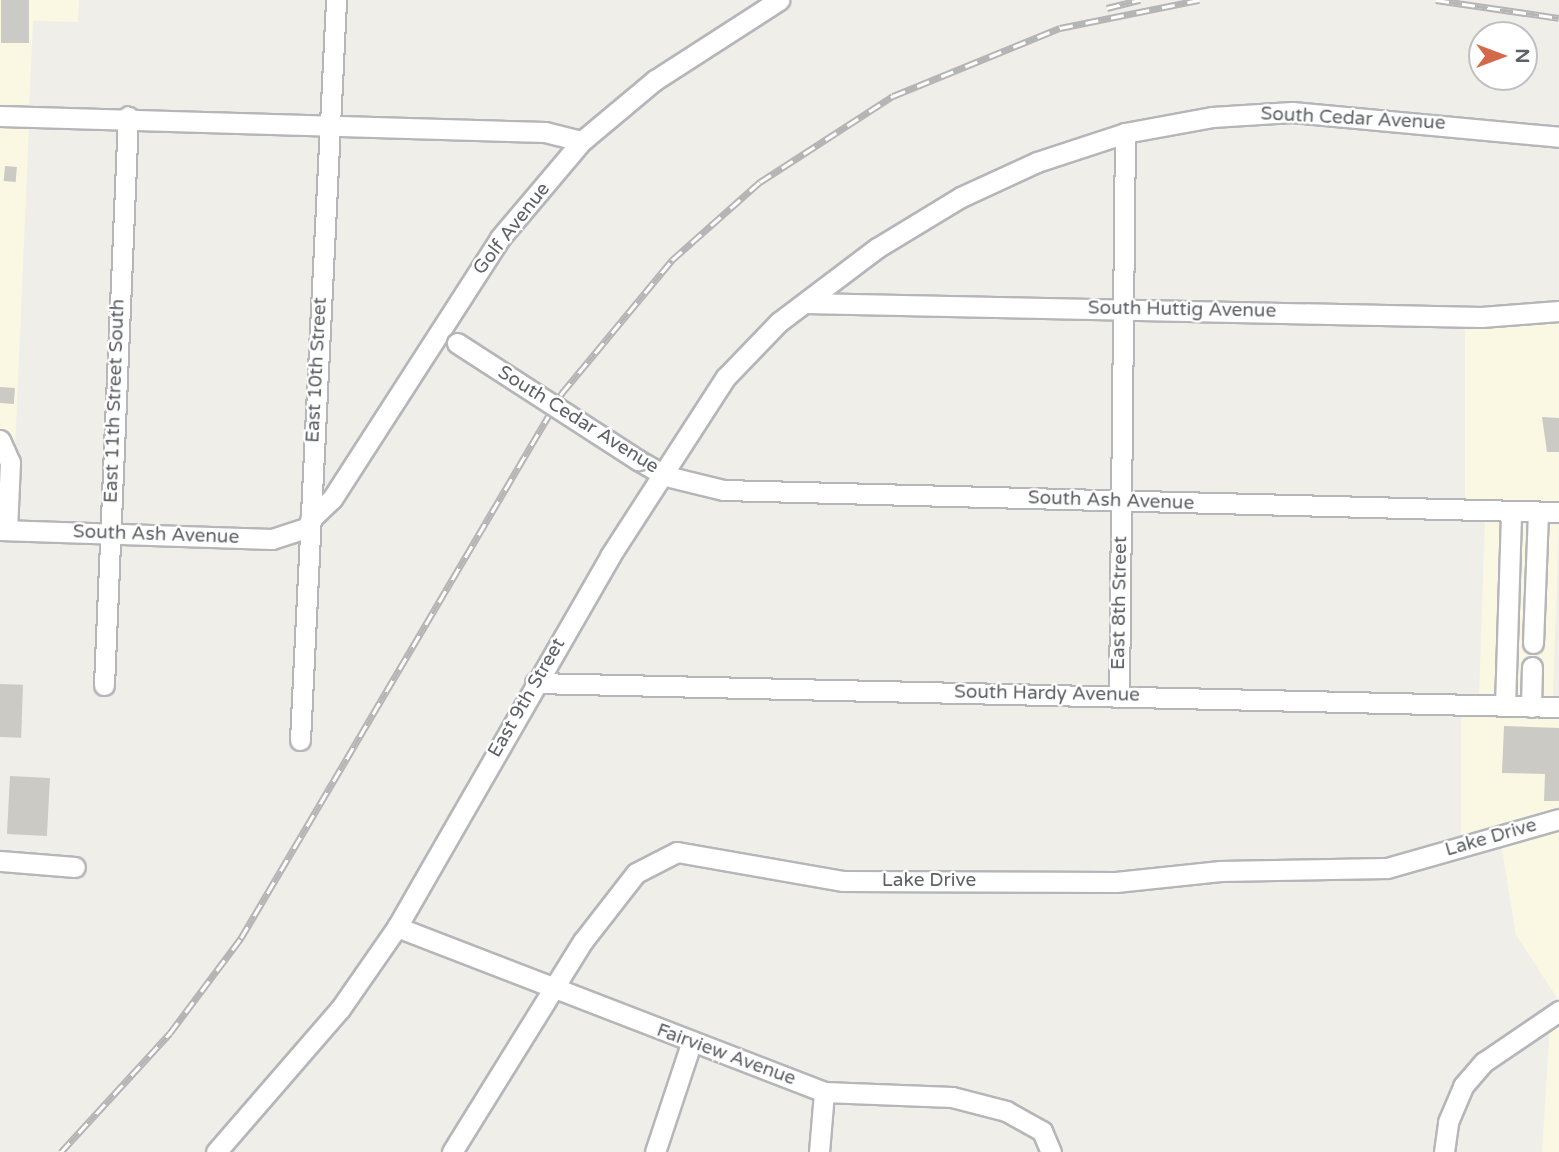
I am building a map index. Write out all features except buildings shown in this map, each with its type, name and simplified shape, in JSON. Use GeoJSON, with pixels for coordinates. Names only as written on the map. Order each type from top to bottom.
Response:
{"type":"FeatureCollection","features":[{"type":"Feature","properties":{"kind":"street","name":"East 10th Street"},"geometry":{"type":"LineString","coordinates":[[300,740],[328,123],[337,0]]}},
{"type":"Feature","properties":{"kind":"street","name":"Golf Avenue"},"geometry":{"type":"LineString","coordinates":[[310,523],[332,499],[500,238],[582,141],[655,80],[779,0]]}},
{"type":"Feature","properties":{"kind":"street","name":"South Cedar Avenue"},"geometry":{"type":"LineString","coordinates":[[438,332],[666,476],[726,377],[805,303],[877,248],[961,197],[1037,162],[1125,134],[1212,117],[1292,113],[1559,137]]}},
{"type":"Feature","properties":{"kind":"street"},"geometry":{"type":"LineString","coordinates":[[0,116],[128,117],[545,132],[582,141]]}},
{"type":"Feature","properties":{"kind":"street","name":"East 11th Street South"},"geometry":{"type":"LineString","coordinates":[[104,685],[128,117]]}},
{"type":"Feature","properties":{"kind":"street","name":"East 8th Street"},"geometry":{"type":"LineString","coordinates":[[1119,695],[1125,134]]}},
{"type":"Feature","properties":{"kind":"street","name":"South Huttig Avenue"},"geometry":{"type":"LineString","coordinates":[[805,303],[1481,317],[1559,311]]}},
{"type":"Feature","properties":{"kind":"street"},"geometry":{"type":"LineString","coordinates":[[0,440],[10,462],[4,530]]}},
{"type":"Feature","properties":{"kind":"street","name":"South Ash Avenue"},"geometry":{"type":"LineString","coordinates":[[666,476],[723,490],[1559,512]]}},
{"type":"Feature","properties":{"kind":"street","name":"East 9th Street"},"geometry":{"type":"LineString","coordinates":[[397,927],[535,683],[666,476]]}},
{"type":"Feature","properties":{"kind":"street"},"geometry":{"type":"LineString","coordinates":[[1505,706],[1511,511]]}},
{"type":"Feature","properties":{"kind":"street"},"geometry":{"type":"LineString","coordinates":[[1533,643],[1538,512]]}},
{"type":"Feature","properties":{"kind":"street","name":"South Ash Avenue"},"geometry":{"type":"LineString","coordinates":[[4,530],[272,539],[310,523]]}},
{"type":"Feature","properties":{"kind":"street"},"geometry":{"type":"LineString","coordinates":[[1508,617],[1534,618]]}},
{"type":"Feature","properties":{"kind":"street"},"geometry":{"type":"LineString","coordinates":[[1531,707],[1532,667]]}},
{"type":"Feature","properties":{"kind":"street","name":"South Hardy Avenue"},"geometry":{"type":"LineString","coordinates":[[535,683],[1119,695],[1559,708]]}},
{"type":"Feature","properties":{"kind":"street","name":"Lake Drive"},"geometry":{"type":"LineString","coordinates":[[452,1152],[552,989],[636,873],[677,852],[843,881],[1116,882],[1220,871],[1387,868],[1559,819]]}},
{"type":"Feature","properties":{"kind":"street"},"geometry":{"type":"LineString","coordinates":[[0,861],[75,867]]}},
{"type":"Feature","properties":{"kind":"street"},"geometry":{"type":"LineString","coordinates":[[216,1152],[340,1009],[397,927]]}},
{"type":"Feature","properties":{"kind":"street","name":"Fairview Avenue"},"geometry":{"type":"LineString","coordinates":[[397,927],[691,1044],[824,1092],[952,1097],[1006,1111],[1042,1131],[1051,1152]]}},
{"type":"Feature","properties":{"kind":"street"},"geometry":{"type":"LineString","coordinates":[[1444,1152],[1463,1086],[1484,1062],[1559,1012]]}},
{"type":"Feature","properties":{"kind":"street"},"geometry":{"type":"LineString","coordinates":[[655,1152],[691,1044]]}},
{"type":"Feature","properties":{"kind":"street"},"geometry":{"type":"LineString","coordinates":[[819,1152],[824,1092]]}},
{"type":"Feature","properties":{"kind":"shaded area"},"geometry":{"type":"Polygon","coordinates":[[[0,0],[79,0],[78,22],[33,21],[29,109],[0,108],[0,0]]]}},
{"type":"Feature","properties":{"kind":"shaded area"},"geometry":{"type":"Polygon","coordinates":[[[0,124],[29,125],[15,452],[0,452],[0,124]]]}},
{"type":"Feature","properties":{"kind":"shaded area"},"geometry":{"type":"Polygon","coordinates":[[[1465,317],[1559,317],[1559,505],[1465,505],[1465,317]]]}},
{"type":"Feature","properties":{"kind":"shaded area"},"geometry":{"type":"Polygon","coordinates":[[[1485,522],[1559,525],[1553,701],[1479,699],[1485,522]]]}},
{"type":"Feature","properties":{"kind":"shaded area"},"geometry":{"type":"Polygon","coordinates":[[[1461,717],[1559,719],[1559,808],[1461,838],[1461,717]]]}},
{"type":"Feature","properties":{"kind":"shaded area"},"geometry":{"type":"Polygon","coordinates":[[[1559,831],[1559,1001],[1516,935],[1501,843],[1559,831]]]}},
{"type":"Feature","properties":{"kind":"shaded area"},"geometry":{"type":"Polygon","coordinates":[[[1559,1022],[1559,1152],[1542,1152],[1550,1026],[1559,1022]]]}},
{"type":"Feature","properties":{"kind":"railway"},"geometry":{"type":"LineString","coordinates":[[1107,8],[1140,0]]}},
{"type":"Feature","properties":{"kind":"railway"},"geometry":{"type":"LineString","coordinates":[[61,1152],[170,1033],[241,938],[562,393],[672,260],[760,182],[893,96],[1060,28],[1199,0]]}},
{"type":"Feature","properties":{"kind":"railway"},"geometry":{"type":"LineString","coordinates":[[1436,0],[1559,18]]}}]}
